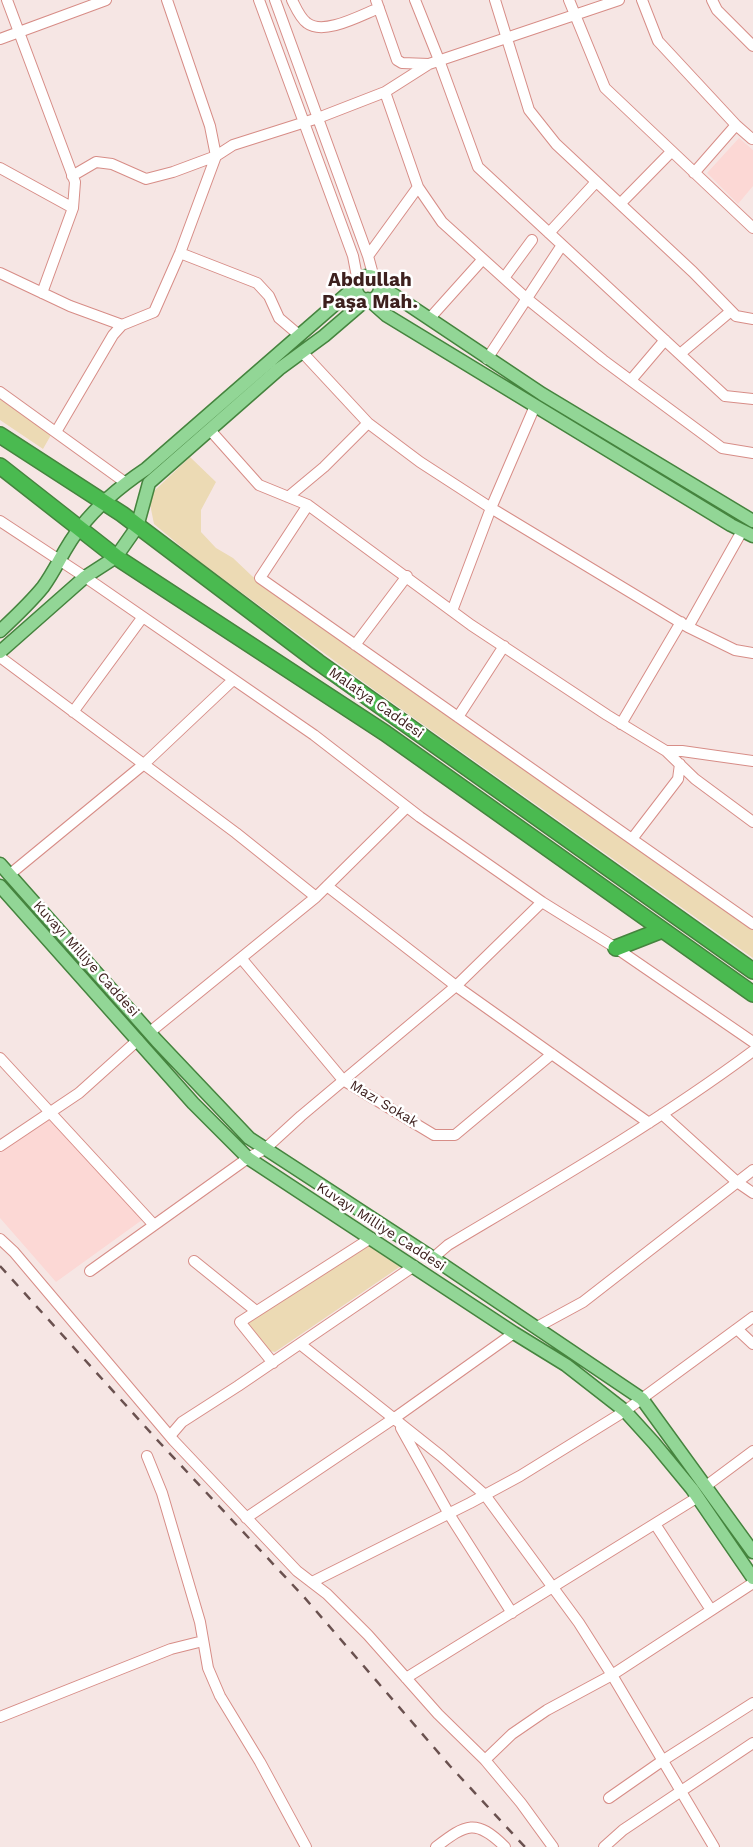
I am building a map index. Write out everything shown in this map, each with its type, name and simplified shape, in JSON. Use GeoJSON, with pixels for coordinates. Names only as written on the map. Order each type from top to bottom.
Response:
{"type":"FeatureCollection","features":[{"type":"Feature","properties":{"kind":"highway","name":"Malatya Caddesi"},"geometry":{"type":"LineString","coordinates":[[0,435],[104,502],[318,662],[753,971]]}},
{"type":"Feature","properties":{"kind":"highway","name":"Malatya Caddesi"},"geometry":{"type":"LineString","coordinates":[[0,466],[116,557],[385,733],[753,994]]}},
{"type":"Feature","properties":{"kind":"highway"},"geometry":{"type":"LineString","coordinates":[[616,948],[662,930]]}},
{"type":"Feature","properties":{"kind":"main road"},"geometry":{"type":"LineString","coordinates":[[0,631],[26,607],[44,586],[80,528],[104,502],[126,483],[146,470],[365,277],[376,282],[550,399],[753,521]]}},
{"type":"Feature","properties":{"kind":"main road"},"geometry":{"type":"LineString","coordinates":[[0,652],[85,577],[116,557],[137,526],[149,484],[279,369],[367,300],[375,297],[378,294],[376,282]]}},
{"type":"Feature","properties":{"kind":"main road"},"geometry":{"type":"LineString","coordinates":[[357,284],[358,295],[386,315],[747,533]]}},
{"type":"Feature","properties":{"kind":"main road","name":"Kuvayı Milliye Caddesi"},"geometry":{"type":"LineString","coordinates":[[0,864],[150,1032],[249,1138],[537,1327],[642,1399],[753,1552]]}},
{"type":"Feature","properties":{"kind":"main road","name":"Kuvayı Milliye Caddesi"},"geometry":{"type":"LineString","coordinates":[[0,886],[193,1103],[248,1158],[414,1266],[514,1334],[566,1364],[624,1411],[654,1443],[698,1497],[753,1578]]}},
{"type":"Feature","properties":{"kind":"street"},"geometry":{"type":"LineString","coordinates":[[7,0],[75,182],[73,208],[42,293]]}},
{"type":"Feature","properties":{"kind":"street"},"geometry":{"type":"LineString","coordinates":[[0,39],[106,0]]}},
{"type":"Feature","properties":{"kind":"street"},"geometry":{"type":"LineString","coordinates":[[56,432],[113,335],[122,325],[154,312],[180,253],[216,156],[210,126],[167,0]]}},
{"type":"Feature","properties":{"kind":"street"},"geometry":{"type":"LineString","coordinates":[[259,0],[354,256],[357,284]]}},
{"type":"Feature","properties":{"kind":"street"},"geometry":{"type":"LineString","coordinates":[[275,0],[376,282]]}},
{"type":"Feature","properties":{"kind":"street"},"geometry":{"type":"LineString","coordinates":[[292,0],[305,22],[322,28],[342,23],[378,4],[397,60],[402,64],[434,62]]}},
{"type":"Feature","properties":{"kind":"street"},"geometry":{"type":"LineString","coordinates":[[415,0],[434,62],[478,167],[725,396],[753,399]]}},
{"type":"Feature","properties":{"kind":"street"},"geometry":{"type":"LineString","coordinates":[[495,0],[529,110],[556,144],[693,272],[736,316],[753,319]]}},
{"type":"Feature","properties":{"kind":"street"},"geometry":{"type":"LineString","coordinates":[[569,0],[605,88],[753,228]]}},
{"type":"Feature","properties":{"kind":"street"},"geometry":{"type":"LineString","coordinates":[[72,176],[96,162],[112,164],[146,178],[173,172],[216,156],[233,145],[318,118],[385,92],[434,62],[506,36],[619,0]]}},
{"type":"Feature","properties":{"kind":"street"},"geometry":{"type":"LineString","coordinates":[[642,0],[658,41],[736,125],[753,138]]}},
{"type":"Feature","properties":{"kind":"street"},"geometry":{"type":"LineString","coordinates":[[712,0],[717,10],[753,46]]}},
{"type":"Feature","properties":{"kind":"street"},"geometry":{"type":"LineString","coordinates":[[385,92],[418,187],[442,222],[526,298],[722,448],[753,453]]}},
{"type":"Feature","properties":{"kind":"street"},"geometry":{"type":"LineString","coordinates":[[694,173],[736,125]]}},
{"type":"Feature","properties":{"kind":"street"},"geometry":{"type":"LineString","coordinates":[[620,204],[671,152]]}},
{"type":"Feature","properties":{"kind":"street"},"geometry":{"type":"LineString","coordinates":[[0,168],[73,208]]}},
{"type":"Feature","properties":{"kind":"street"},"geometry":{"type":"LineString","coordinates":[[549,233],[596,182]]}},
{"type":"Feature","properties":{"kind":"street"},"geometry":{"type":"LineString","coordinates":[[368,256],[418,187]]}},
{"type":"Feature","properties":{"kind":"street"},"geometry":{"type":"LineString","coordinates":[[504,278],[532,240]]}},
{"type":"Feature","properties":{"kind":"street"},"geometry":{"type":"LineString","coordinates":[[488,359],[562,245]]}},
{"type":"Feature","properties":{"kind":"street"},"geometry":{"type":"LineString","coordinates":[[180,253],[256,283],[269,296],[279,318],[299,335]]}},
{"type":"Feature","properties":{"kind":"street"},"geometry":{"type":"LineString","coordinates":[[430,318],[483,259]]}},
{"type":"Feature","properties":{"kind":"street"},"geometry":{"type":"LineString","coordinates":[[0,273],[70,306],[122,325]]}},
{"type":"Feature","properties":{"kind":"street"},"geometry":{"type":"LineString","coordinates":[[680,354],[731,311]]}},
{"type":"Feature","properties":{"kind":"street"},"geometry":{"type":"LineString","coordinates":[[631,380],[665,340]]}},
{"type":"Feature","properties":{"kind":"street"},"geometry":{"type":"LineString","coordinates":[[302,352],[368,423],[420,462],[491,508],[685,624],[735,650],[753,654]]}},
{"type":"Feature","properties":{"kind":"street"},"geometry":{"type":"LineString","coordinates":[[0,392],[126,483]]}},
{"type":"Feature","properties":{"kind":"street"},"geometry":{"type":"LineString","coordinates":[[452,611],[491,508],[535,406]]}},
{"type":"Feature","properties":{"kind":"street"},"geometry":{"type":"LineString","coordinates":[[288,497],[324,467],[368,423]]}},
{"type":"Feature","properties":{"kind":"street"},"geometry":{"type":"LineString","coordinates":[[210,430],[258,484],[308,505],[407,576],[452,611],[621,724],[666,751],[695,779],[753,822]]}},
{"type":"Feature","properties":{"kind":"street"},"geometry":{"type":"LineString","coordinates":[[308,505],[260,578],[753,924]]}},
{"type":"Feature","properties":{"kind":"street"},"geometry":{"type":"LineString","coordinates":[[0,521],[85,577],[314,735],[407,807],[542,902],[616,948],[753,1042]]}},
{"type":"Feature","properties":{"kind":"street"},"geometry":{"type":"LineString","coordinates":[[621,724],[685,624],[747,533]]}},
{"type":"Feature","properties":{"kind":"street"},"geometry":{"type":"LineString","coordinates":[[355,645],[407,576]]}},
{"type":"Feature","properties":{"kind":"street"},"geometry":{"type":"LineString","coordinates":[[73,712],[142,618]]}},
{"type":"Feature","properties":{"kind":"street"},"geometry":{"type":"LineString","coordinates":[[458,717],[504,646]]}},
{"type":"Feature","properties":{"kind":"street"},"geometry":{"type":"LineString","coordinates":[[0,657],[236,833],[316,897]]}},
{"type":"Feature","properties":{"kind":"street"},"geometry":{"type":"LineString","coordinates":[[10,875],[144,764],[233,680]]}},
{"type":"Feature","properties":{"kind":"street"},"geometry":{"type":"LineString","coordinates":[[666,751],[682,751],[753,761]]}},
{"type":"Feature","properties":{"kind":"street"},"geometry":{"type":"LineString","coordinates":[[632,839],[678,779],[680,764]]}},
{"type":"Feature","properties":{"kind":"street"},"geometry":{"type":"LineString","coordinates":[[150,1032],[316,897],[407,807]]}},
{"type":"Feature","properties":{"kind":"street"},"geometry":{"type":"LineString","coordinates":[[327,886],[456,986],[649,1123]]}},
{"type":"Feature","properties":{"kind":"street"},"geometry":{"type":"LineString","coordinates":[[90,1271],[248,1158],[265,1149],[343,1080],[456,986],[542,902]]}},
{"type":"Feature","properties":{"kind":"street","name":"Mazı Sokak"},"geometry":{"type":"LineString","coordinates":[[241,958],[343,1080],[434,1135],[455,1135],[552,1054]]}},
{"type":"Feature","properties":{"kind":"street"},"geometry":{"type":"LineString","coordinates":[[0,1146],[78,1092],[138,1040]]}},
{"type":"Feature","properties":{"kind":"street"},"geometry":{"type":"LineString","coordinates":[[433,1258],[448,1245],[649,1123],[753,1051]]}},
{"type":"Feature","properties":{"kind":"street"},"geometry":{"type":"LineString","coordinates":[[0,1058],[154,1225]]}},
{"type":"Feature","properties":{"kind":"street"},"geometry":{"type":"LineString","coordinates":[[662,1114],[737,1182],[753,1193]]}},
{"type":"Feature","properties":{"kind":"street"},"geometry":{"type":"LineString","coordinates":[[537,1327],[583,1302],[753,1170]]}},
{"type":"Feature","properties":{"kind":"street"},"geometry":{"type":"LineString","coordinates":[[273,1362],[240,1322],[370,1238]]}},
{"type":"Feature","properties":{"kind":"street"},"geometry":{"type":"LineString","coordinates":[[0,1239],[14,1252],[170,1436],[246,1518],[297,1571],[312,1582],[368,1636],[438,1714],[484,1760],[522,1803],[553,1847]]}},
{"type":"Feature","properties":{"kind":"street"},"geometry":{"type":"LineString","coordinates":[[194,1261],[256,1311]]}},
{"type":"Feature","properties":{"kind":"street"},"geometry":{"type":"LineString","coordinates":[[170,1436],[182,1422],[414,1266]]}},
{"type":"Feature","properties":{"kind":"street"},"geometry":{"type":"LineString","coordinates":[[312,1582],[449,1514],[520,1476],[642,1399],[753,1316]]}},
{"type":"Feature","properties":{"kind":"street"},"geometry":{"type":"LineString","coordinates":[[736,1328],[753,1344]]}},
{"type":"Feature","properties":{"kind":"street"},"geometry":{"type":"LineString","coordinates":[[246,1518],[396,1421],[514,1334]]}},
{"type":"Feature","properties":{"kind":"street"},"geometry":{"type":"LineString","coordinates":[[300,1344],[441,1456],[485,1495],[579,1623],[714,1847]]}},
{"type":"Feature","properties":{"kind":"street"},"geometry":{"type":"LineString","coordinates":[[396,1421],[449,1514],[512,1613]]}},
{"type":"Feature","properties":{"kind":"street"},"geometry":{"type":"LineString","coordinates":[[706,1486],[753,1451]]}},
{"type":"Feature","properties":{"kind":"street"},"geometry":{"type":"LineString","coordinates":[[147,1456],[162,1493],[200,1622],[208,1668],[220,1696],[260,1762],[306,1847]]}},
{"type":"Feature","properties":{"kind":"street"},"geometry":{"type":"LineString","coordinates":[[406,1678],[698,1497]]}},
{"type":"Feature","properties":{"kind":"street"},"geometry":{"type":"LineString","coordinates":[[655,1524],[711,1610]]}},
{"type":"Feature","properties":{"kind":"street"},"geometry":{"type":"LineString","coordinates":[[484,1760],[512,1734],[540,1715],[612,1675],[753,1583]]}},
{"type":"Feature","properties":{"kind":"street"},"geometry":{"type":"LineString","coordinates":[[0,1717],[171,1649],[203,1641]]}},
{"type":"Feature","properties":{"kind":"street"},"geometry":{"type":"LineString","coordinates":[[609,1798],[662,1761],[753,1703]]}},
{"type":"Feature","properties":{"kind":"street"},"geometry":{"type":"LineString","coordinates":[[604,1847],[623,1830],[753,1743]]}},
{"type":"Feature","properties":{"kind":"street"},"geometry":{"type":"LineString","coordinates":[[436,1847],[457,1830],[469,1828],[487,1831],[505,1847]]}},
{"type":"Feature","properties":{"kind":"shaded area"},"geometry":{"type":"Polygon","coordinates":[[[739,138],[753,150],[753,186],[738,204],[707,173],[739,138]]]}},
{"type":"Feature","properties":{"kind":"shaded area"},"geometry":{"type":"Polygon","coordinates":[[[0,399],[51,435],[43,449],[0,420],[0,399]]]}},
{"type":"Feature","properties":{"kind":"shaded area"},"geometry":{"type":"Polygon","coordinates":[[[190,457],[216,482],[201,510],[201,532],[216,548],[233,558],[252,576],[380,669],[753,930],[753,958],[373,689],[196,559],[154,524],[150,504],[151,494],[190,457]]]}},
{"type":"Feature","properties":{"kind":"shaded area"},"geometry":{"type":"Polygon","coordinates":[[[51,1116],[142,1220],[56,1282],[0,1218],[0,1153],[51,1116]]]}},
{"type":"Feature","properties":{"kind":"shaded area"},"geometry":{"type":"Polygon","coordinates":[[[370,1245],[401,1266],[275,1352],[270,1351],[248,1324],[249,1320],[360,1249],[370,1245]]]}},
{"type":"Feature","properties":{"kind":"railway"},"geometry":{"type":"LineString","coordinates":[[0,1266],[160,1443],[304,1597],[450,1766],[525,1847]]}},
{"type":"Feature","properties":{"kind":"district","name":"Abdullah Paşa Mah."},"geometry":{"type":"Point","coordinates":[370,291]}}]}
